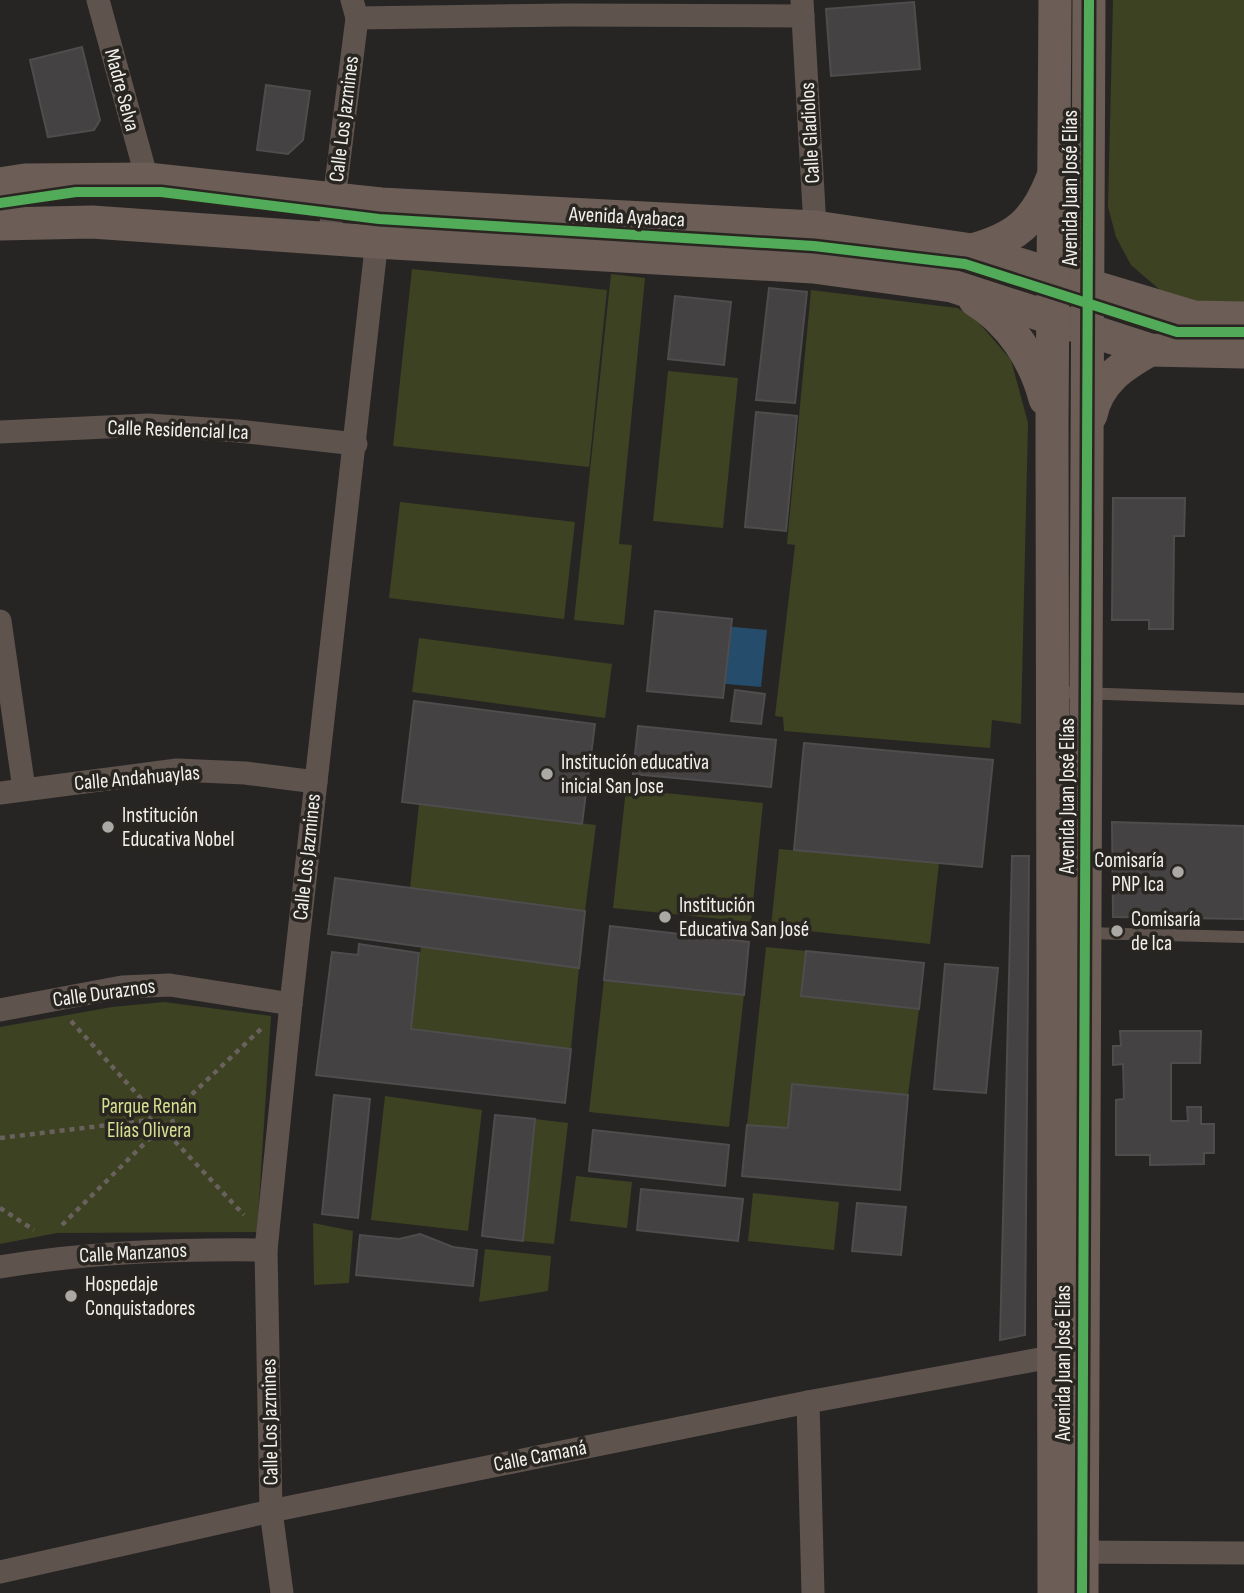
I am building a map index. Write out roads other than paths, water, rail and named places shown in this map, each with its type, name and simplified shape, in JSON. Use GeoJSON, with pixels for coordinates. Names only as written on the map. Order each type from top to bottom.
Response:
{"type":"FeatureCollection","features":[{"type":"Feature","properties":{"kind":"street","name":"Madre Selva"},"geometry":{"type":"LineString","coordinates":[[98,0],[146,179]]}},
{"type":"Feature","properties":{"kind":"street","name":"Avenida Juan José Elías"},"geometry":{"type":"LineString","coordinates":[[1055,0],[1053,692],[1069,1354],[1069,1552],[1082,1593]]}},
{"type":"Feature","properties":{"kind":"street","name":"Avenida Juan José Elías"},"geometry":{"type":"LineString","coordinates":[[1069,1354],[1085,933],[1089,0]]}},
{"type":"Feature","properties":{"kind":"street"},"geometry":{"type":"LineString","coordinates":[[355,9],[803,8]]}},
{"type":"Feature","properties":{"kind":"street","name":"Calle Gladiolos"},"geometry":{"type":"LineString","coordinates":[[803,8],[815,227],[813,267]]}},
{"type":"Feature","properties":{"kind":"street","name":"Calle Los Jazmines"},"geometry":{"type":"LineString","coordinates":[[329,239],[355,9]]}},
{"type":"Feature","properties":{"kind":"street"},"geometry":{"type":"LineString","coordinates":[[972,250],[1000,243],[1017,232],[1043,201],[1054,173]]}},
{"type":"Feature","properties":{"kind":"street","name":"Avenida Ayabaca"},"geometry":{"type":"LineString","coordinates":[[0,184],[25,180],[146,179],[381,204],[815,227],[972,250],[1194,317],[1244,318]]}},
{"type":"Feature","properties":{"kind":"street"},"geometry":{"type":"LineString","coordinates":[[1089,203],[1097,239],[1124,279],[1194,317]]}},
{"type":"Feature","properties":{"kind":"street","name":"Calle Los Jazmines"},"geometry":{"type":"LineString","coordinates":[[282,1593],[271,1511],[266,1250],[381,204]]}},
{"type":"Feature","properties":{"kind":"street","name":"Avenida Ayabaca"},"geometry":{"type":"LineString","coordinates":[[0,224],[92,222],[376,242],[813,267],[952,286],[1150,350],[1244,352]]}},
{"type":"Feature","properties":{"kind":"street"},"geometry":{"type":"LineString","coordinates":[[952,286],[990,311],[1019,341],[1043,388],[1052,424]]}},
{"type":"Feature","properties":{"kind":"street"},"geometry":{"type":"LineString","coordinates":[[1087,434],[1093,403],[1101,386],[1126,364],[1150,350]]}},
{"type":"Feature","properties":{"kind":"street","name":"Calle Residencial Ica"},"geometry":{"type":"LineString","coordinates":[[0,432],[148,425],[238,431],[356,444]]}},
{"type":"Feature","properties":{"kind":"street"},"geometry":{"type":"LineString","coordinates":[[0,621],[24,789]]}},
{"type":"Feature","properties":{"kind":"street","name":"Calle Andahuaylas"},"geometry":{"type":"LineString","coordinates":[[0,793],[177,770],[244,773],[316,782]]}},
{"type":"Feature","properties":{"kind":"street","name":"Calle Duraznos"},"geometry":{"type":"LineString","coordinates":[[0,1010],[122,987],[170,985],[291,1004]]}},
{"type":"Feature","properties":{"kind":"street","name":"Calle Manzanos"},"geometry":{"type":"LineString","coordinates":[[0,1266],[59,1257],[158,1249],[266,1250]]}},
{"type":"Feature","properties":{"kind":"street","name":"Calle Camaná"},"geometry":{"type":"LineString","coordinates":[[0,1572],[271,1511],[808,1402],[1069,1354]]}},
{"type":"Feature","properties":{"kind":"street"},"geometry":{"type":"LineString","coordinates":[[808,1402],[813,1593]]}},
{"type":"Feature","properties":{"kind":"street","name":"Avenida Juan José Elías"},"geometry":{"type":"LineString","coordinates":[[1054,1593],[1069,1552]]}},
{"type":"Feature","properties":{"kind":"street"},"geometry":{"type":"LineString","coordinates":[[1069,1552],[1244,1553]]}},
{"type":"Feature","properties":{"kind":"lane"},"geometry":{"type":"LineString","coordinates":[[1053,692],[1244,699]]}},
{"type":"Feature","properties":{"kind":"lane"},"geometry":{"type":"LineString","coordinates":[[1085,933],[1244,937]]}},
{"type":"Feature","properties":{"kind":"water"},"geometry":{"type":"Polygon","coordinates":[[[661,620],[767,630],[761,687],[656,678],[661,620]]]}},
{"type":"Feature","properties":{"kind":"place","name":"Institución educativa inicial San Jose"},"geometry":{"type":"Point","coordinates":[547,774]}},
{"type":"Feature","properties":{"kind":"place","name":"Institución Educativa Nobel"},"geometry":{"type":"Point","coordinates":[108,827]}},
{"type":"Feature","properties":{"kind":"place","name":"Comisaría PNP Ica"},"geometry":{"type":"Point","coordinates":[1178,872]}},
{"type":"Feature","properties":{"kind":"place","name":"Institución Educativa San José"},"geometry":{"type":"Point","coordinates":[665,917]}},
{"type":"Feature","properties":{"kind":"place","name":"Comisaría de Ica"},"geometry":{"type":"Point","coordinates":[1117,931]}},
{"type":"Feature","properties":{"kind":"place","name":"Hospedaje Conquistadores"},"geometry":{"type":"Point","coordinates":[71,1296]}},
{"type":"Feature","properties":{"kind":"park label","name":"Parque Renán Elías Olivera"},"geometry":{"type":"Point","coordinates":[149,1118]}}]}
